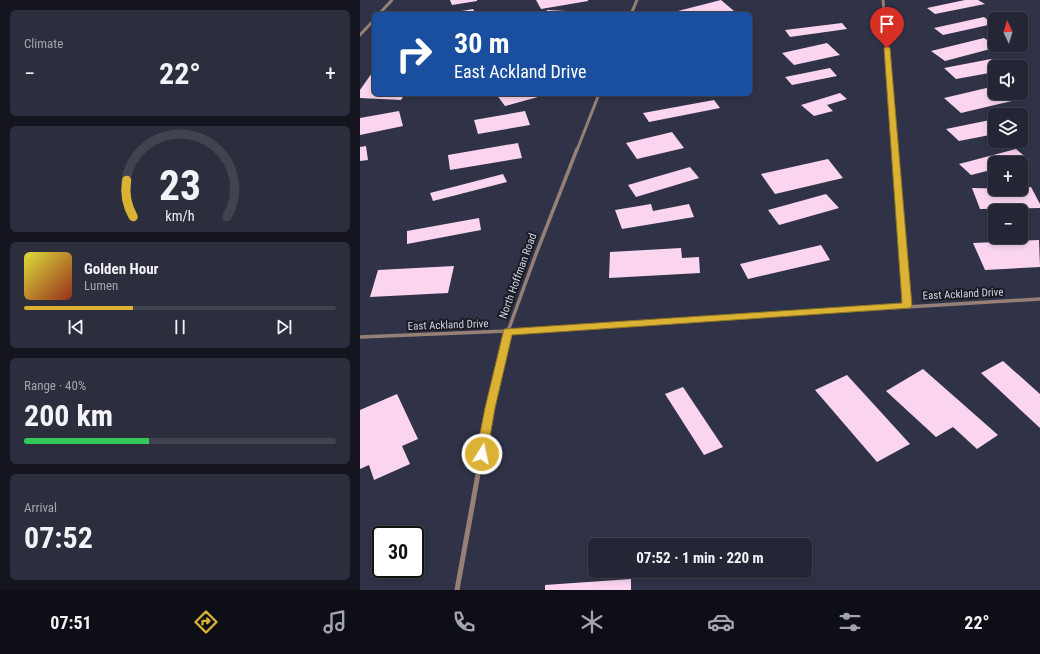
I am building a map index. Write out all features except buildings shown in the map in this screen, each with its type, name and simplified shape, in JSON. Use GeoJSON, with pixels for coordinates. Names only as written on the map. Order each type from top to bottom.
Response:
{"type":"FeatureCollection","features":[{"type":"Feature","properties":{"kind":"street"},"geometry":{"type":"LineString","coordinates":[[381,12],[392,0]]}},
{"type":"Feature","properties":{"kind":"street"},"geometry":{"type":"LineString","coordinates":[[632,12],[637,0]]}},
{"type":"Feature","properties":{"kind":"street"},"geometry":{"type":"LineString","coordinates":[[883,0],[907,306]]}},
{"type":"Feature","properties":{"kind":"street"},"geometry":{"type":"LineString","coordinates":[[360,35],[372,22]]}},
{"type":"Feature","properties":{"kind":"street","name":"North Hoffman Road"},"geometry":{"type":"LineString","coordinates":[[457,590],[490,408],[508,331],[536,254],[598,96]]}},
{"type":"Feature","properties":{"kind":"street","name":"East Ackland Drive"},"geometry":{"type":"LineString","coordinates":[[360,337],[508,331],[1040,299]]}},
{"type":"Feature","properties":{"kind":"route"},"geometry":{"type":"LineString","coordinates":[[482,454],[490,408],[508,331],[907,306],[887,48]]}}]}
